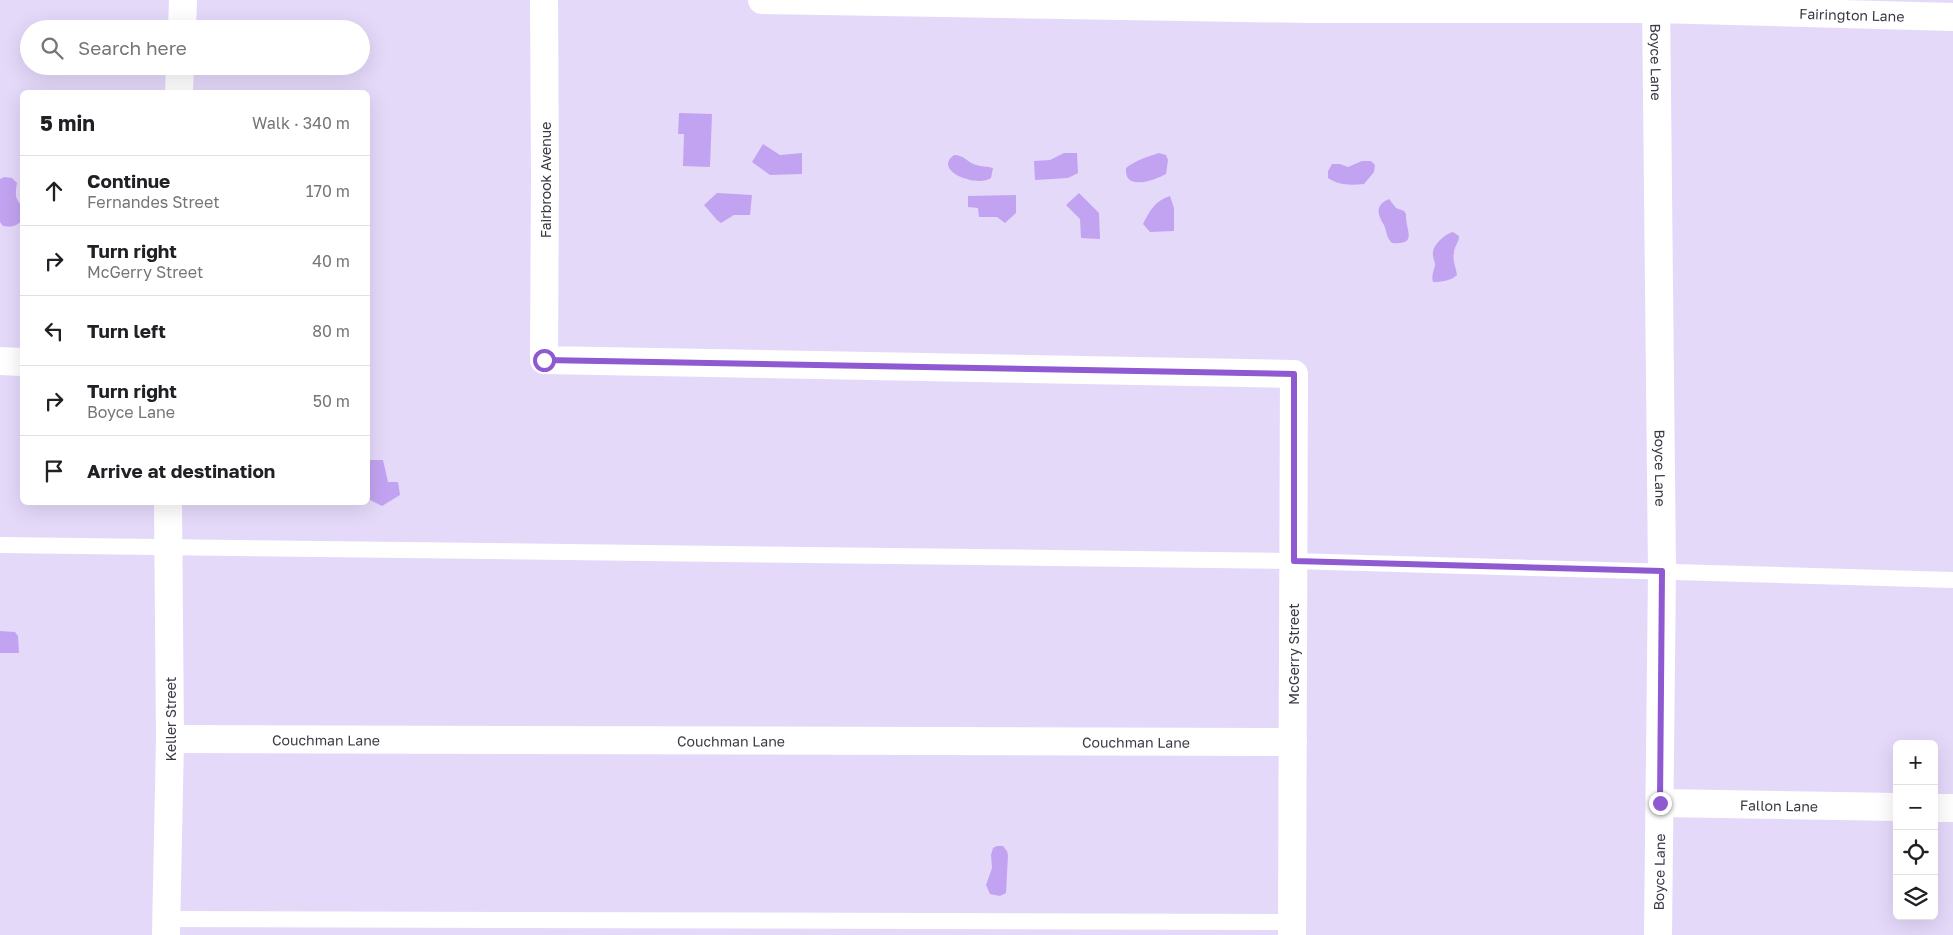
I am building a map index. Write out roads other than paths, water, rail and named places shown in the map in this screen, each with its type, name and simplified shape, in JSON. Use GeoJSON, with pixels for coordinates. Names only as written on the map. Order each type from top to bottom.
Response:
{"type":"FeatureCollection","features":[{"type":"Feature","properties":{"kind":"street"},"geometry":{"type":"LineString","coordinates":[[182,20],[183,0]]}},
{"type":"Feature","properties":{"kind":"street","name":"Fairbrook Avenue"},"geometry":{"type":"LineString","coordinates":[[544,0],[546,175],[544,360],[1294,374]]}},
{"type":"Feature","properties":{"kind":"street","name":"Fairington Lane"},"geometry":{"type":"LineString","coordinates":[[762,0],[1310,5],[1656,5],[1953,17]]}},
{"type":"Feature","properties":{"kind":"street","name":"Boyce Lane"},"geometry":{"type":"LineString","coordinates":[[1656,5],[1662,571],[1658,935]]}},
{"type":"Feature","properties":{"kind":"street"},"geometry":{"type":"LineString","coordinates":[[179,90],[180,75]]}},
{"type":"Feature","properties":{"kind":"street"},"geometry":{"type":"LineString","coordinates":[[0,361],[20,362]]}},
{"type":"Feature","properties":{"kind":"street","name":"McGerry Street"},"geometry":{"type":"LineString","coordinates":[[1292,929],[1294,374]]}},
{"type":"Feature","properties":{"kind":"street","name":"Keller Street"},"geometry":{"type":"LineString","coordinates":[[166,927],[170,740],[168,505]]}},
{"type":"Feature","properties":{"kind":"street","name":"Couchman Lane"},"geometry":{"type":"LineString","coordinates":[[170,740],[1293,742]]}},
{"type":"Feature","properties":{"kind":"street","name":"Fallon Lane"},"geometry":{"type":"LineString","coordinates":[[1660,803],[1893,807]]}},
{"type":"Feature","properties":{"kind":"street"},"geometry":{"type":"LineString","coordinates":[[1938,808],[1953,808]]}},
{"type":"Feature","properties":{"kind":"lane"},"geometry":{"type":"LineString","coordinates":[[0,545],[1294,561],[1953,580]]}},
{"type":"Feature","properties":{"kind":"lane"},"geometry":{"type":"LineString","coordinates":[[166,927],[1292,929]]}}]}
